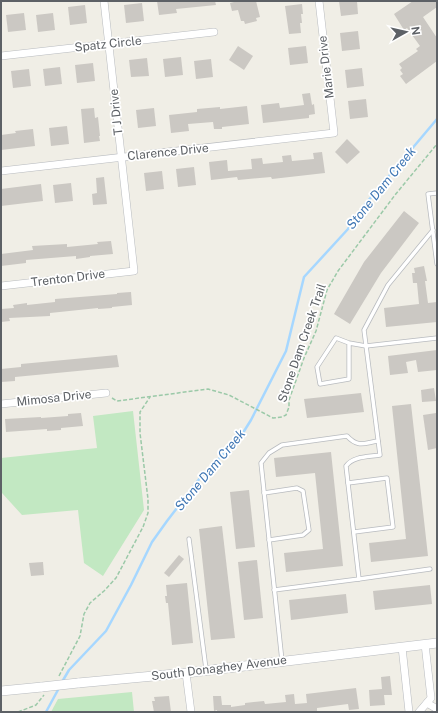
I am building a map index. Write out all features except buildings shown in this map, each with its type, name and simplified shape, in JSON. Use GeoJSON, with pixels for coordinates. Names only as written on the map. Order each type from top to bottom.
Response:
{"type":"FeatureCollection","features":[{"type":"Feature","properties":{"kind":"street","name":"T J Drive"},"geometry":{"type":"LineString","coordinates":[[104,1],[134,271]]}},
{"type":"Feature","properties":{"kind":"street","name":"Marie Drive"},"geometry":{"type":"LineString","coordinates":[[319,1],[334,133]]}},
{"type":"Feature","properties":{"kind":"street","name":"Spatz Circle"},"geometry":{"type":"LineString","coordinates":[[1,56],[214,32]]}},
{"type":"Feature","properties":{"kind":"street","name":"Clarence Drive"},"geometry":{"type":"LineString","coordinates":[[1,171],[334,133]]}},
{"type":"Feature","properties":{"kind":"street","name":"Trenton Drive"},"geometry":{"type":"LineString","coordinates":[[1,286],[134,271]]}},
{"type":"Feature","properties":{"kind":"street","name":"Mimosa Drive"},"geometry":{"type":"LineString","coordinates":[[1,404],[106,393]]}},
{"type":"Feature","properties":{"kind":"street","name":"South Donaghey Avenue"},"geometry":{"type":"LineString","coordinates":[[1,691],[45,689],[78,683],[186,673],[437,643]]}},
{"type":"Feature","properties":{"kind":"street"},"geometry":{"type":"LineString","coordinates":[[419,712],[431,698],[425,644]]}},
{"type":"Feature","properties":{"kind":"street"},"geometry":{"type":"LineString","coordinates":[[402,647],[409,712]]}},
{"type":"Feature","properties":{"kind":"street"},"geometry":{"type":"LineString","coordinates":[[186,673],[190,712]]}},
{"type":"Feature","properties":{"kind":"street"},"geometry":{"type":"LineString","coordinates":[[427,703],[437,709]]}},
{"type":"Feature","properties":{"kind":"lane"},"geometry":{"type":"LineString","coordinates":[[437,193],[428,194],[435,236],[437,264]]}},
{"type":"Feature","properties":{"kind":"lane"},"geometry":{"type":"LineString","coordinates":[[359,579],[346,466],[350,461],[380,455],[364,330],[388,285],[433,230]]}},
{"type":"Feature","properties":{"kind":"lane"},"geometry":{"type":"LineString","coordinates":[[349,343],[349,379],[320,384],[317,367],[336,338],[349,343],[366,346],[437,338]]}},
{"type":"Feature","properties":{"kind":"lane"},"geometry":{"type":"LineString","coordinates":[[282,661],[261,463],[269,453],[282,445],[347,436],[357,444],[378,441]]}},
{"type":"Feature","properties":{"kind":"lane"},"geometry":{"type":"LineString","coordinates":[[348,483],[387,478],[394,527],[354,532]]}},
{"type":"Feature","properties":{"kind":"lane"},"geometry":{"type":"LineString","coordinates":[[264,493],[297,488],[303,490],[308,519],[309,530],[303,535],[269,540]]}},
{"type":"Feature","properties":{"kind":"lane"},"geometry":{"type":"LineString","coordinates":[[189,539],[206,670]]}},
{"type":"Feature","properties":{"kind":"lane"},"geometry":{"type":"LineString","coordinates":[[274,590],[430,569]]}},
{"type":"Feature","properties":{"kind":"path","name":"Stone Dam Creek Trail"},"geometry":{"type":"LineString","coordinates":[[106,393],[117,401],[208,389],[223,392],[272,418],[286,415],[295,382],[316,330],[327,290],[351,253],[395,195],[437,144]]}},
{"type":"Feature","properties":{"kind":"path"},"geometry":{"type":"LineString","coordinates":[[57,679],[80,636],[84,614],[90,603],[116,578],[134,547],[148,513],[148,499],[140,433],[140,412],[150,397]]}},
{"type":"Feature","properties":{"kind":"path"},"geometry":{"type":"LineString","coordinates":[[18,712],[36,705],[45,689]]}},
{"type":"Feature","properties":{"kind":"green space"},"geometry":{"type":"Polygon","coordinates":[[[133,411],[144,510],[103,576],[84,563],[78,510],[22,515],[2,493],[1,458],[97,448],[93,416],[133,411]]]}},
{"type":"Feature","properties":{"kind":"green space"},"geometry":{"type":"Polygon","coordinates":[[[132,692],[134,712],[51,712],[58,699],[132,692]]]}},
{"type":"Feature","properties":{"kind":"waterway","name":"Stone Dam Creek"},"geometry":{"type":"LineString","coordinates":[[62,682],[69,670],[106,631],[152,542],[167,521],[200,478],[241,436],[251,420],[286,351],[304,277],[348,229],[362,208],[437,119]]}},
{"type":"Feature","properties":{"kind":"waterway","name":"Stone Dam Creek"},"geometry":{"type":"LineString","coordinates":[[46,712],[59,688]]}}]}
